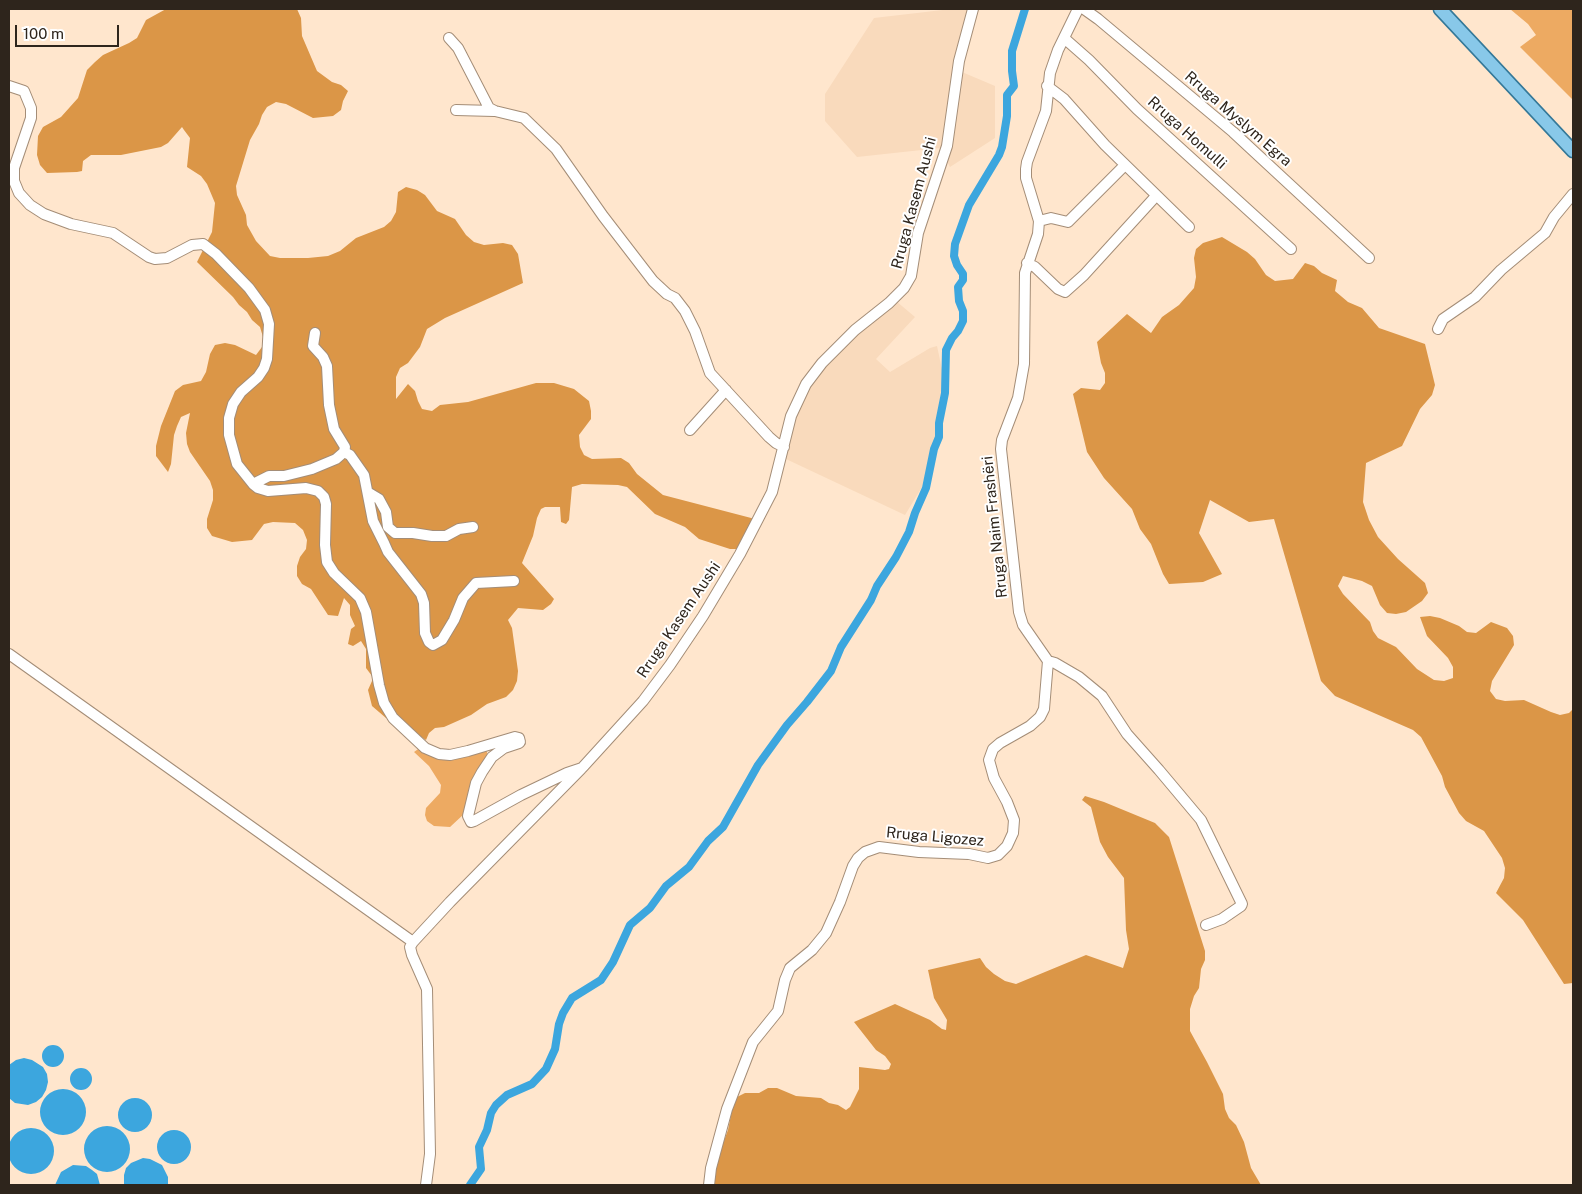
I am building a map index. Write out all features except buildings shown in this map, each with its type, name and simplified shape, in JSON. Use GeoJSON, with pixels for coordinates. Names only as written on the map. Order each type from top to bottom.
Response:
{"type":"FeatureCollection","features":[{"type":"Feature","properties":{"kind":"main road"},"geometry":{"type":"LineString","coordinates":[[1440,9],[1573,151]]}},
{"type":"Feature","properties":{"kind":"street","name":"Rruga Kasem Aushi"},"geometry":{"type":"LineString","coordinates":[[253,484],[268,491],[306,488],[318,491],[324,497],[326,504],[325,545],[327,562],[334,573],[360,598],[366,612],[379,685],[384,703],[393,718],[425,748],[439,754],[468,751],[515,737],[519,738],[519,743],[504,748],[492,757],[482,772],[476,783],[468,816],[471,822],[567,773],[582,768],[643,701],[670,665],[703,616],[740,554],[772,492],[791,416],[810,378],[822,363],[855,330],[889,303],[904,288],[911,276],[918,233],[947,146],[959,61],[973,9]]}},
{"type":"Feature","properties":{"kind":"street","name":"Rruga Naim Frashëri"},"geometry":{"type":"LineString","coordinates":[[1078,9],[1054,61],[1048,86],[1046,110],[1026,162],[1026,178],[1039,221],[1037,240],[1028,262],[1024,290],[1024,364],[1018,398],[1002,440],[1001,449],[1020,619],[1048,661],[1055,662],[1079,677],[1102,696],[1127,734],[1201,820],[1242,904],[1222,919],[1206,925]]}},
{"type":"Feature","properties":{"kind":"street","name":"Rruga Myslym Egra"},"geometry":{"type":"LineString","coordinates":[[1084,9],[1233,132],[1369,258]]}},
{"type":"Feature","properties":{"kind":"street"},"geometry":{"type":"LineString","coordinates":[[449,38],[458,48],[488,108],[524,118],[556,149],[603,216],[653,281],[675,298],[685,311],[695,331],[710,373],[769,437],[784,447]]}},
{"type":"Feature","properties":{"kind":"street","name":"Rruga Homulli"},"geometry":{"type":"LineString","coordinates":[[1064,38],[1138,109],[1291,249]]}},
{"type":"Feature","properties":{"kind":"street"},"geometry":{"type":"LineString","coordinates":[[9,86],[24,91],[31,108],[30,118],[14,168],[14,181],[18,193],[30,206],[44,214],[113,234],[156,259],[167,258],[198,244],[206,247],[216,254],[249,288],[265,310],[269,324],[267,359],[258,377],[241,392],[233,404],[230,418],[229,435],[234,455],[238,464],[253,484],[269,476],[284,476],[312,470],[336,459],[344,452],[345,447],[334,429],[329,405],[327,366],[323,357],[313,346],[315,334]]}},
{"type":"Feature","properties":{"kind":"street"},"geometry":{"type":"LineString","coordinates":[[1048,86],[1064,99],[1105,145],[1189,227]]}},
{"type":"Feature","properties":{"kind":"street"},"geometry":{"type":"LineString","coordinates":[[456,110],[495,111]]}},
{"type":"Feature","properties":{"kind":"street"},"geometry":{"type":"LineString","coordinates":[[1039,221],[1051,218],[1068,222],[1125,164]]}},
{"type":"Feature","properties":{"kind":"street"},"geometry":{"type":"LineString","coordinates":[[1438,329],[1444,319],[1475,297],[1501,270],[1545,233],[1554,217],[1573,194]]}},
{"type":"Feature","properties":{"kind":"street"},"geometry":{"type":"LineString","coordinates":[[1028,262],[1058,289],[1065,292],[1084,275],[1156,196]]}},
{"type":"Feature","properties":{"kind":"street"},"geometry":{"type":"LineString","coordinates":[[690,430],[726,390]]}},
{"type":"Feature","properties":{"kind":"street"},"geometry":{"type":"LineString","coordinates":[[344,452],[354,459],[364,475],[373,521],[388,552],[421,594],[424,603],[425,633],[429,642],[433,645],[442,640],[454,620],[463,598],[476,583],[514,581]]}},
{"type":"Feature","properties":{"kind":"street"},"geometry":{"type":"LineString","coordinates":[[369,493],[379,499],[386,512],[388,527],[395,534],[413,532],[432,536],[446,536],[459,529],[473,527]]}},
{"type":"Feature","properties":{"kind":"street"},"geometry":{"type":"LineString","coordinates":[[9,654],[413,942]]}},
{"type":"Feature","properties":{"kind":"street","name":"Rruga Ligozez"},"geometry":{"type":"LineString","coordinates":[[709,1185],[711,1168],[727,1109],[753,1042],[778,1011],[785,980],[790,968],[812,950],[826,933],[858,858],[865,852],[879,847],[919,852],[969,854],[988,858],[998,855],[1007,846],[1013,833],[1014,820],[994,778],[990,760],[993,749],[1030,726],[1040,716],[1044,709],[1048,661]]}},
{"type":"Feature","properties":{"kind":"street"},"geometry":{"type":"LineString","coordinates":[[426,1185],[430,1154],[427,989],[410,947],[582,768]]}},
{"type":"Feature","properties":{"kind":"shaded area"},"geometry":{"type":"Polygon","coordinates":[[[166,9],[297,9],[301,18],[302,36],[317,71],[348,91],[341,110],[333,116],[313,118],[286,104],[276,102],[267,107],[250,140],[236,186],[237,195],[246,215],[247,225],[256,241],[270,256],[308,258],[328,256],[340,251],[356,238],[384,227],[391,221],[396,212],[398,192],[406,187],[417,190],[425,195],[437,211],[455,219],[466,235],[474,242],[484,245],[503,243],[512,245],[518,254],[523,283],[445,318],[427,329],[420,347],[408,363],[400,368],[396,377],[396,399],[408,384],[415,391],[422,409],[432,411],[440,405],[468,402],[536,383],[554,383],[574,389],[589,401],[591,411],[591,419],[579,435],[580,447],[584,455],[592,459],[621,458],[629,463],[637,474],[663,495],[755,519],[738,549],[730,549],[699,539],[685,527],[655,514],[627,487],[582,484],[572,487],[569,520],[566,524],[561,522],[560,507],[545,507],[541,509],[522,563],[554,599],[543,610],[518,608],[508,620],[512,628],[518,671],[517,681],[513,690],[506,697],[487,704],[471,715],[444,727],[435,728],[429,733],[426,740],[404,726],[392,712],[386,718],[372,706],[368,690],[372,676],[366,668],[366,649],[361,641],[353,646],[348,644],[351,629],[355,626],[350,615],[350,605],[344,598],[338,616],[328,615],[311,589],[302,584],[297,576],[297,566],[300,557],[306,549],[307,540],[303,530],[295,523],[273,522],[264,524],[252,540],[232,542],[212,536],[207,528],[207,519],[213,500],[213,490],[210,481],[190,452],[187,444],[186,433],[190,413],[181,417],[177,426],[168,472],[156,456],[156,446],[161,426],[175,391],[183,385],[201,381],[215,345],[225,343],[235,345],[256,355],[262,347],[263,337],[260,327],[197,262],[212,232],[215,203],[207,184],[201,176],[187,167],[190,138],[182,127],[168,143],[161,147],[121,155],[91,155],[83,161],[82,171],[77,172],[47,173],[40,165],[37,155],[38,136],[43,127],[61,117],[78,98],[87,70],[103,55],[137,38],[146,20],[166,9]]]}},
{"type":"Feature","properties":{"kind":"shaded area"},"geometry":{"type":"Polygon","coordinates":[[[951,9],[977,10],[962,72],[995,86],[995,138],[950,167],[940,148],[857,157],[825,121],[825,94],[874,18],[951,9]]]}},
{"type":"Feature","properties":{"kind":"shaded area"},"geometry":{"type":"Polygon","coordinates":[[[1510,9],[1573,9],[1573,100],[1520,47],[1536,35],[1528,24],[1510,9]]]}},
{"type":"Feature","properties":{"kind":"shaded area"},"geometry":{"type":"Polygon","coordinates":[[[1222,237],[1247,252],[1255,259],[1266,275],[1275,281],[1293,279],[1305,263],[1314,266],[1322,273],[1337,280],[1335,291],[1348,302],[1362,308],[1379,328],[1425,344],[1435,385],[1432,395],[1420,409],[1402,446],[1366,463],[1363,502],[1369,520],[1378,537],[1398,559],[1425,583],[1428,593],[1422,601],[1406,612],[1396,614],[1387,613],[1380,605],[1372,586],[1362,581],[1343,576],[1338,586],[1343,594],[1370,622],[1378,638],[1396,647],[1417,669],[1434,680],[1444,681],[1453,678],[1453,667],[1448,658],[1427,636],[1420,617],[1440,618],[1459,626],[1467,632],[1476,633],[1491,622],[1507,628],[1513,636],[1514,645],[1492,681],[1490,691],[1496,699],[1505,701],[1524,700],[1560,715],[1569,713],[1573,709],[1573,983],[1564,984],[1523,920],[1496,893],[1504,878],[1505,868],[1502,858],[1484,831],[1466,821],[1459,813],[1421,737],[1413,730],[1335,696],[1321,681],[1274,519],[1249,522],[1210,500],[1199,533],[1222,574],[1203,582],[1169,584],[1151,544],[1140,529],[1132,509],[1104,478],[1087,452],[1073,394],[1081,388],[1100,390],[1105,383],[1105,373],[1097,342],[1127,314],[1151,333],[1162,317],[1179,305],[1194,288],[1196,277],[1194,258],[1196,249],[1203,243],[1222,237]]]}},
{"type":"Feature","properties":{"kind":"shaded area"},"geometry":{"type":"Polygon","coordinates":[[[896,301],[915,317],[876,359],[890,372],[930,348],[937,346],[943,374],[935,438],[922,487],[905,515],[786,459],[792,427],[802,399],[824,368],[853,338],[896,301]]]}},
{"type":"Feature","properties":{"kind":"shaded area"},"geometry":{"type":"Polygon","coordinates":[[[424,745],[431,752],[486,749],[488,756],[464,814],[450,827],[434,826],[427,821],[425,815],[426,808],[440,793],[441,785],[429,766],[414,752],[424,745]]]}},
{"type":"Feature","properties":{"kind":"shaded area"},"geometry":{"type":"Polygon","coordinates":[[[1085,796],[1155,823],[1169,837],[1205,951],[1199,988],[1190,1009],[1190,1031],[1223,1094],[1225,1109],[1229,1118],[1236,1125],[1244,1142],[1251,1168],[1261,1185],[712,1185],[737,1097],[745,1093],[759,1093],[768,1088],[777,1088],[796,1096],[821,1098],[846,1110],[850,1107],[859,1089],[859,1067],[885,1070],[889,1069],[891,1064],[885,1056],[876,1050],[854,1022],[895,1004],[930,1020],[946,1030],[947,1020],[934,998],[928,970],[980,958],[994,974],[1005,981],[1016,984],[1086,955],[1123,968],[1129,949],[1126,930],[1124,878],[1108,857],[1100,842],[1091,807],[1082,800],[1085,796]]]}},
{"type":"Feature","properties":{"kind":"water"},"geometry":{"type":"Polygon","coordinates":[[[53,1045],[61,1048],[64,1056],[61,1064],[53,1067],[45,1064],[42,1056],[45,1048],[53,1045]]]}},
{"type":"Feature","properties":{"kind":"water"},"geometry":{"type":"Polygon","coordinates":[[[24,1058],[32,1060],[43,1067],[47,1074],[48,1082],[42,1097],[28,1105],[15,1103],[9,1098],[9,1065],[16,1060],[24,1058]]]}},
{"type":"Feature","properties":{"kind":"water"},"geometry":{"type":"Polygon","coordinates":[[[81,1068],[89,1071],[92,1079],[89,1087],[81,1090],[73,1087],[70,1079],[73,1071],[81,1068]]]}},
{"type":"Feature","properties":{"kind":"water"},"geometry":{"type":"Polygon","coordinates":[[[63,1089],[76,1093],[82,1099],[86,1112],[82,1125],[76,1131],[63,1135],[50,1131],[44,1125],[40,1112],[44,1099],[50,1093],[63,1089]]]}},
{"type":"Feature","properties":{"kind":"water"},"geometry":{"type":"Polygon","coordinates":[[[135,1098],[142,1099],[147,1103],[151,1108],[151,1122],[147,1127],[142,1131],[135,1132],[128,1131],[123,1127],[119,1122],[118,1115],[119,1108],[123,1103],[128,1099],[135,1098]]]}},
{"type":"Feature","properties":{"kind":"water"},"geometry":{"type":"Polygon","coordinates":[[[107,1126],[120,1130],[126,1136],[130,1149],[126,1162],[120,1168],[107,1172],[94,1168],[88,1162],[84,1149],[88,1136],[94,1130],[107,1126]]]}},
{"type":"Feature","properties":{"kind":"water"},"geometry":{"type":"Polygon","coordinates":[[[31,1128],[44,1132],[50,1138],[54,1151],[50,1164],[44,1170],[31,1174],[18,1170],[12,1164],[8,1151],[12,1138],[18,1132],[31,1128]]]}},
{"type":"Feature","properties":{"kind":"water"},"geometry":{"type":"Polygon","coordinates":[[[174,1130],[181,1131],[186,1135],[190,1140],[190,1154],[186,1159],[181,1163],[174,1164],[167,1163],[162,1159],[158,1154],[157,1147],[158,1140],[162,1135],[167,1131],[174,1130]]]}},
{"type":"Feature","properties":{"kind":"water"},"geometry":{"type":"Polygon","coordinates":[[[143,1158],[162,1165],[168,1177],[168,1185],[124,1185],[126,1168],[131,1163],[143,1158]]]}},
{"type":"Feature","properties":{"kind":"water"},"geometry":{"type":"Polygon","coordinates":[[[73,1165],[86,1166],[92,1170],[97,1174],[100,1185],[55,1185],[61,1172],[73,1165]]]}},
{"type":"Feature","properties":{"kind":"waterway"},"geometry":{"type":"LineString","coordinates":[[470,1185],[481,1169],[479,1147],[487,1130],[491,1113],[496,1105],[507,1095],[532,1084],[546,1069],[555,1049],[559,1024],[563,1013],[572,998],[601,980],[613,962],[630,925],[650,908],[666,886],[689,867],[708,841],[723,827],[758,765],[787,725],[831,671],[841,647],[871,600],[877,586],[896,557],[909,532],[926,488],[934,449],[939,437],[939,423],[945,393],[946,350],[963,321],[958,287],[963,280],[963,274],[954,256],[955,244],[969,205],[1002,147],[1007,116],[1007,95],[1014,86],[1012,51],[1025,9]]}}]}
